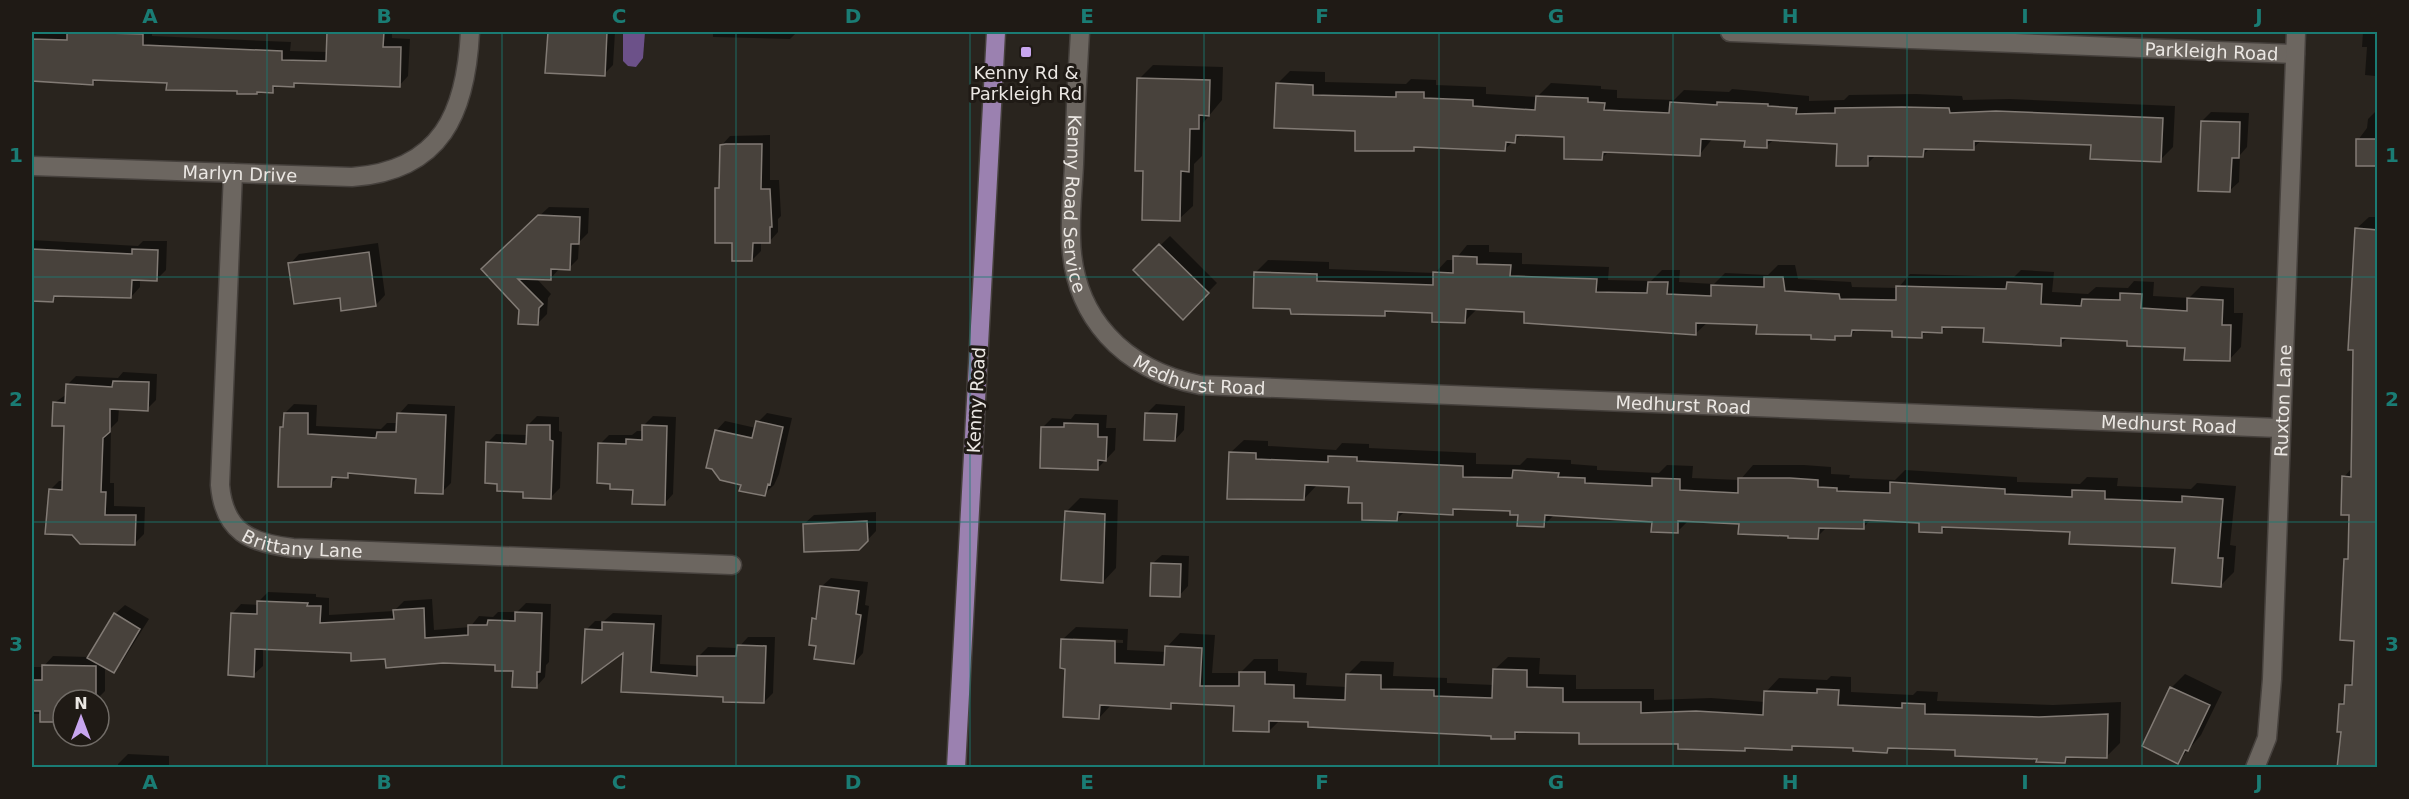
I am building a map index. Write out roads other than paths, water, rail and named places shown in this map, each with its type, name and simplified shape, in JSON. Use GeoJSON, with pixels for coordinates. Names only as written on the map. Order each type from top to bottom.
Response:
{"type":"FeatureCollection","features":[{"type":"Feature","properties":{"kind":"main road","name":"Kenny Road"},"geometry":{"type":"LineString","coordinates":[[956,768],[996,32]]}},
{"type":"Feature","properties":{"kind":"street","name":"Marlyn Drive"},"geometry":{"type":"LineString","coordinates":[[32,166],[376,176],[400,169],[438,138],[454,116],[464,90],[470,32]]}},
{"type":"Feature","properties":{"kind":"street","name":"Kenny Road Service"},"geometry":{"type":"LineString","coordinates":[[1080,32],[1071,239],[1079,289],[1104,334]]}},
{"type":"Feature","properties":{"kind":"street","name":"Parkleigh Road"},"geometry":{"type":"LineString","coordinates":[[1730,32],[2295,54]]}},
{"type":"Feature","properties":{"kind":"street","name":"Ruxton Lane"},"geometry":{"type":"LineString","coordinates":[[2255,768],[2267,738],[2270,714],[2276,595],[2279,428],[2296,32]]}},
{"type":"Feature","properties":{"kind":"street","name":"Brittany Lane"},"geometry":{"type":"LineString","coordinates":[[233,173],[220,485],[221,506],[234,527],[261,544],[293,548],[732,566]]}},
{"type":"Feature","properties":{"kind":"street","name":"Medhurst Road"},"geometry":{"type":"LineString","coordinates":[[1104,334],[1147,369],[1172,380],[1200,385],[2279,428]]}},
{"type":"Feature","properties":{"kind":"place","name":"Kenny Rd & Parkleigh Rd"},"geometry":{"type":"Point","coordinates":[1026,52]}}]}
